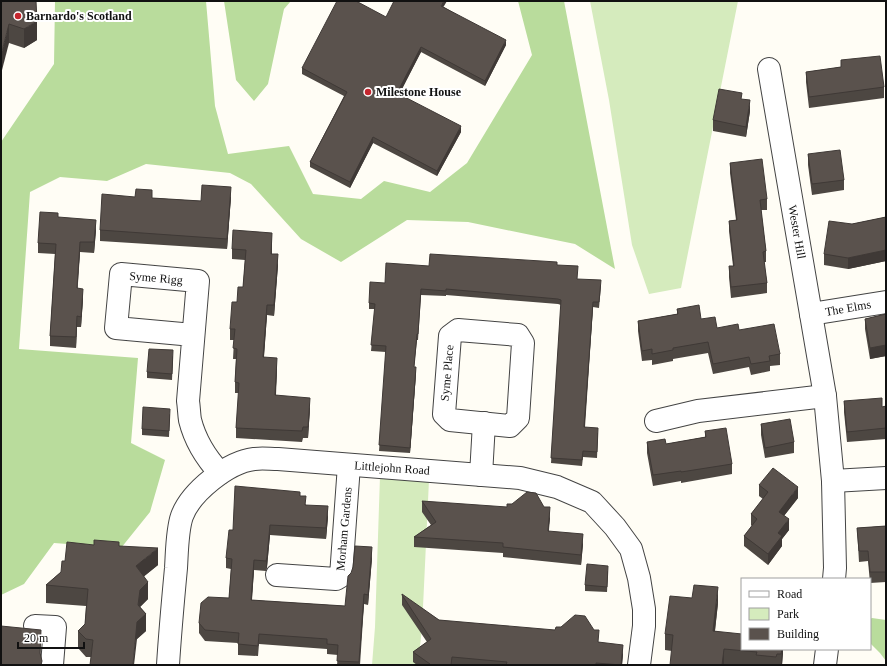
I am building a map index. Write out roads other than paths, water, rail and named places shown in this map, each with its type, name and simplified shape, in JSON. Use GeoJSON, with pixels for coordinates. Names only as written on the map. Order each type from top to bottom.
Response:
{"type":"FeatureCollection","features":[{"type":"Feature","properties":{"kind":"street","name":"Wester Hill"},"geometry":{"type":"LineString","coordinates":[[769,69],[825,396],[833,481],[834,578]]}},
{"type":"Feature","properties":{"kind":"street","name":"The Elms"},"geometry":{"type":"LineString","coordinates":[[811,314],[886,302]]}},
{"type":"Feature","properties":{"kind":"street","name":"Syme Place"},"geometry":{"type":"LineString","coordinates":[[458,330],[518,334],[523,343],[518,418],[510,426],[484,423],[450,420],[444,414],[450,336],[458,330]]}},
{"type":"Feature","properties":{"kind":"street"},"geometry":{"type":"LineString","coordinates":[[193,335],[188,401],[190,420],[209,461],[220,473]]}},
{"type":"Feature","properties":{"kind":"street"},"geometry":{"type":"LineString","coordinates":[[656,421],[698,411],[825,396]]}},
{"type":"Feature","properties":{"kind":"street"},"geometry":{"type":"LineString","coordinates":[[481,475],[484,423]]}},
{"type":"Feature","properties":{"kind":"street","name":"Littlejohn Road"},"geometry":{"type":"LineString","coordinates":[[168,665],[178,540],[182,516],[202,489],[220,473],[230,467],[253,459],[278,458],[520,478],[557,487],[592,502],[615,527],[631,549],[639,578],[644,609],[644,626],[639,665]]}},
{"type":"Feature","properties":{"kind":"street","name":"Morham Gardens"},"geometry":{"type":"LineString","coordinates":[[277,575],[336,579],[341,576],[349,465]]}},
{"type":"Feature","properties":{"kind":"street"},"geometry":{"type":"LineString","coordinates":[[833,481],[886,478]]}},
{"type":"Feature","properties":{"kind":"street"},"geometry":{"type":"LineString","coordinates":[[35,626],[55,627],[52,665]]}},
{"type":"Feature","properties":{"kind":"street"},"geometry":{"type":"LineString","coordinates":[[825,665],[826,650]]}},
{"type":"Feature","properties":{"kind":"place","name":"Barnardo's Scotland"},"geometry":{"type":"Point","coordinates":[18,16]}},
{"type":"Feature","properties":{"kind":"place","name":"Milestone House"},"geometry":{"type":"Point","coordinates":[368,92]}}]}
